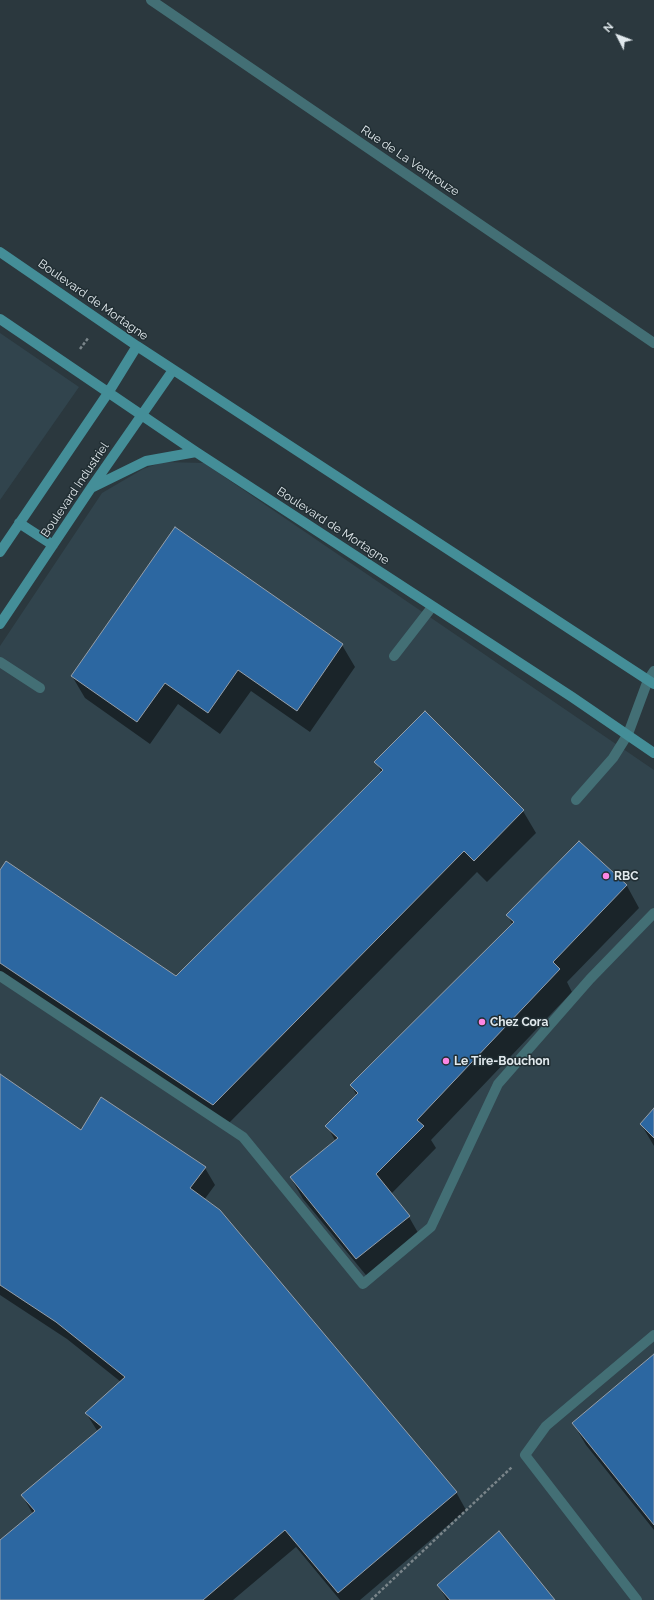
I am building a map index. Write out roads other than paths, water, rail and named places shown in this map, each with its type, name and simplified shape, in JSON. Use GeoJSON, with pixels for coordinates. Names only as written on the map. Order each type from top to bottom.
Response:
{"type":"FeatureCollection","features":[{"type":"Feature","properties":{"kind":"main road","name":"Boulevard de Mortagne"},"geometry":{"type":"LineString","coordinates":[[0,252],[173,370],[651,682]]}},
{"type":"Feature","properties":{"kind":"main road","name":"Boulevard de Mortagne"},"geometry":{"type":"LineString","coordinates":[[0,319],[196,452],[628,734],[654,753]]}},
{"type":"Feature","properties":{"kind":"main road"},"geometry":{"type":"LineString","coordinates":[[0,552],[108,393],[137,346]]}},
{"type":"Feature","properties":{"kind":"main road","name":"Boulevard Industriel"},"geometry":{"type":"LineString","coordinates":[[0,624],[91,488],[173,370]]}},
{"type":"Feature","properties":{"kind":"main road"},"geometry":{"type":"LineString","coordinates":[[91,488],[146,461],[196,452]]}},
{"type":"Feature","properties":{"kind":"main road"},"geometry":{"type":"LineString","coordinates":[[19,524],[53,545]]}},
{"type":"Feature","properties":{"kind":"street","name":"Rue de La Ventrouze"},"geometry":{"type":"LineString","coordinates":[[157,1],[654,343]]}},
{"type":"Feature","properties":{"kind":"street"},"geometry":{"type":"LineString","coordinates":[[394,656],[432,607]]}},
{"type":"Feature","properties":{"kind":"street"},"geometry":{"type":"LineString","coordinates":[[0,662],[40,688]]}},
{"type":"Feature","properties":{"kind":"street"},"geometry":{"type":"LineString","coordinates":[[576,800],[613,758],[628,734],[651,682],[654,670]]}},
{"type":"Feature","properties":{"kind":"street"},"geometry":{"type":"LineString","coordinates":[[0,976],[243,1137],[363,1284],[431,1227],[498,1084],[590,979],[654,913]]}},
{"type":"Feature","properties":{"kind":"street"},"geometry":{"type":"LineString","coordinates":[[637,1600],[525,1455],[546,1426],[654,1335]]}},
{"type":"Feature","properties":{"kind":"place","name":"RBC"},"geometry":{"type":"Point","coordinates":[606,876]}},
{"type":"Feature","properties":{"kind":"place","name":"Chez Cora"},"geometry":{"type":"Point","coordinates":[482,1022]}},
{"type":"Feature","properties":{"kind":"place","name":"Le Tire-Bouchon"},"geometry":{"type":"Point","coordinates":[446,1061]}}]}
